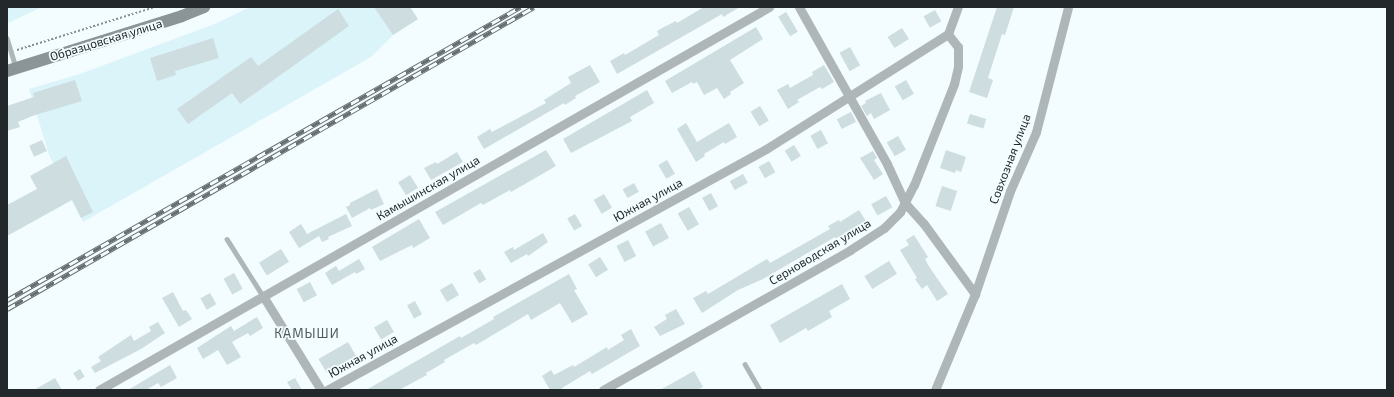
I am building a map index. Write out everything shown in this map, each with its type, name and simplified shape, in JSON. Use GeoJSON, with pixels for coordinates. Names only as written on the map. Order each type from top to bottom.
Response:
{"type":"FeatureCollection","features":[{"type":"Feature","properties":{"kind":"main road","name":"Образцовская улица"},"geometry":{"type":"LineString","coordinates":[[12,70],[182,16],[204,7]]}},
{"type":"Feature","properties":{"kind":"street","name":"Камышинская улица"},"geometry":{"type":"LineString","coordinates":[[99,390],[769,7]]}},
{"type":"Feature","properties":{"kind":"street"},"geometry":{"type":"LineString","coordinates":[[799,7],[851,96],[888,164],[905,203],[924,224],[975,294]]}},
{"type":"Feature","properties":{"kind":"street"},"geometry":{"type":"LineString","coordinates":[[948,34],[958,7]]}},
{"type":"Feature","properties":{"kind":"street","name":"Совхозная улица"},"geometry":{"type":"LineString","coordinates":[[935,390],[975,294],[1010,191],[1036,132],[1068,7]]}},
{"type":"Feature","properties":{"kind":"street","name":"Южная улица"},"geometry":{"type":"LineString","coordinates":[[326,390],[766,149],[948,34]]}},
{"type":"Feature","properties":{"kind":"street","name":"Серноводская улица"},"geometry":{"type":"LineString","coordinates":[[603,390],[850,250],[884,228],[900,212],[914,185],[954,84],[958,66],[958,47],[948,34]]}},
{"type":"Feature","properties":{"kind":"street"},"geometry":{"type":"LineString","coordinates":[[263,296],[321,390]]}},
{"type":"Feature","properties":{"kind":"lane"},"geometry":{"type":"LineString","coordinates":[[7,38],[11,52],[12,70]]}},
{"type":"Feature","properties":{"kind":"lane"},"geometry":{"type":"LineString","coordinates":[[227,239],[263,296]]}},
{"type":"Feature","properties":{"kind":"lane"},"geometry":{"type":"LineString","coordinates":[[745,364],[760,390]]}},
{"type":"Feature","properties":{"kind":"path"},"geometry":{"type":"LineString","coordinates":[[11,52],[155,7]]}},
{"type":"Feature","properties":{"kind":"shaded area"},"geometry":{"type":"Polygon","coordinates":[[[7,7],[42,7],[8,23],[7,7]]]}},
{"type":"Feature","properties":{"kind":"shaded area"},"geometry":{"type":"Polygon","coordinates":[[[250,7],[410,7],[418,19],[393,35],[371,57],[83,222],[49,155],[29,89],[80,74],[217,23],[250,7]]]}},
{"type":"Feature","properties":{"kind":"building"},"geometry":{"type":"Polygon","coordinates":[[[374,7],[410,7],[418,19],[393,35],[374,7]]]}},
{"type":"Feature","properties":{"kind":"building"},"geometry":{"type":"Polygon","coordinates":[[[704,7],[740,7],[723,17],[722,14],[617,74],[610,61],[624,53],[625,55],[659,35],[657,31],[676,21],[677,23],[704,7]]]}},
{"type":"Feature","properties":{"kind":"building"},"geometry":{"type":"Polygon","coordinates":[[[997,7],[1014,7],[1005,35],[1002,34],[988,78],[993,80],[987,98],[969,92],[997,7]]]}},
{"type":"Feature","properties":{"kind":"building"},"geometry":{"type":"Polygon","coordinates":[[[338,9],[349,26],[240,104],[232,93],[188,124],[177,109],[251,57],[258,66],[338,9]]]}},
{"type":"Feature","properties":{"kind":"building"},"geometry":{"type":"Polygon","coordinates":[[[935,10],[941,21],[930,28],[924,16],[935,10]]]}},
{"type":"Feature","properties":{"kind":"building"},"geometry":{"type":"Polygon","coordinates":[[[786,12],[798,32],[790,36],[778,17],[786,12]]]}},
{"type":"Feature","properties":{"kind":"building"},"geometry":{"type":"Polygon","coordinates":[[[756,27],[763,39],[730,60],[744,83],[730,92],[731,94],[724,99],[717,88],[704,95],[697,82],[693,84],[692,82],[672,93],[665,81],[756,27]]]}},
{"type":"Feature","properties":{"kind":"building"},"geometry":{"type":"Polygon","coordinates":[[[902,28],[909,39],[894,48],[888,37],[902,28]]]}},
{"type":"Feature","properties":{"kind":"building"},"geometry":{"type":"Polygon","coordinates":[[[213,38],[219,58],[175,71],[176,75],[157,81],[150,58],[213,38]]]}},
{"type":"Feature","properties":{"kind":"building"},"geometry":{"type":"Polygon","coordinates":[[[850,47],[860,65],[850,71],[840,53],[850,47]]]}},
{"type":"Feature","properties":{"kind":"building"},"geometry":{"type":"Polygon","coordinates":[[[590,65],[600,82],[575,96],[576,98],[565,105],[564,103],[484,149],[477,137],[490,129],[492,132],[546,103],[544,100],[571,83],[568,77],[590,65]]]}},
{"type":"Feature","properties":{"kind":"building"},"geometry":{"type":"Polygon","coordinates":[[[824,65],[834,82],[822,89],[820,87],[797,100],[799,102],[788,109],[777,90],[788,84],[790,88],[813,75],[812,72],[824,65]]]}},
{"type":"Feature","properties":{"kind":"building"},"geometry":{"type":"Polygon","coordinates":[[[75,80],[82,101],[32,116],[18,122],[20,127],[7,131],[7,106],[34,97],[33,93],[75,80]]]}},
{"type":"Feature","properties":{"kind":"building"},"geometry":{"type":"Polygon","coordinates":[[[906,80],[914,94],[903,100],[895,86],[906,80]]]}},
{"type":"Feature","properties":{"kind":"building"},"geometry":{"type":"Polygon","coordinates":[[[647,90],[654,103],[630,117],[632,121],[571,153],[563,139],[647,90]]]}},
{"type":"Feature","properties":{"kind":"building"},"geometry":{"type":"Polygon","coordinates":[[[881,93],[890,110],[874,119],[871,113],[867,116],[861,106],[866,103],[865,101],[881,93]]]}},
{"type":"Feature","properties":{"kind":"building"},"geometry":{"type":"Polygon","coordinates":[[[760,106],[769,121],[759,126],[751,112],[760,106]]]}},
{"type":"Feature","properties":{"kind":"building"},"geometry":{"type":"Polygon","coordinates":[[[851,112],[856,122],[842,129],[837,119],[851,112]]]}},
{"type":"Feature","properties":{"kind":"building"},"geometry":{"type":"Polygon","coordinates":[[[970,114],[986,119],[983,129],[967,124],[970,114]]]}},
{"type":"Feature","properties":{"kind":"building"},"geometry":{"type":"Polygon","coordinates":[[[686,123],[697,142],[729,123],[737,137],[725,144],[724,142],[704,154],[705,156],[696,162],[677,129],[686,123]]]}},
{"type":"Feature","properties":{"kind":"building"},"geometry":{"type":"Polygon","coordinates":[[[821,130],[828,143],[817,149],[810,136],[821,130]]]}},
{"type":"Feature","properties":{"kind":"building"},"geometry":{"type":"Polygon","coordinates":[[[898,136],[906,150],[895,156],[887,142],[898,136]]]}},
{"type":"Feature","properties":{"kind":"building"},"geometry":{"type":"Polygon","coordinates":[[[42,140],[47,151],[34,157],[29,146],[42,140]]]}},
{"type":"Feature","properties":{"kind":"building"},"geometry":{"type":"Polygon","coordinates":[[[794,145],[801,156],[792,162],[785,151],[794,145]]]}},
{"type":"Feature","properties":{"kind":"building"},"geometry":{"type":"Polygon","coordinates":[[[546,150],[556,166],[511,192],[510,190],[483,205],[481,203],[443,225],[435,212],[546,150]]]}},
{"type":"Feature","properties":{"kind":"building"},"geometry":{"type":"Polygon","coordinates":[[[946,150],[966,157],[961,172],[956,170],[955,173],[940,168],[946,150]]]}},
{"type":"Feature","properties":{"kind":"building"},"geometry":{"type":"Polygon","coordinates":[[[873,151],[877,158],[874,160],[883,174],[874,180],[860,158],[873,151]]]}},
{"type":"Feature","properties":{"kind":"building"},"geometry":{"type":"Polygon","coordinates":[[[457,152],[463,162],[431,180],[424,168],[436,162],[437,164],[457,152]]]}},
{"type":"Feature","properties":{"kind":"building"},"geometry":{"type":"Polygon","coordinates":[[[66,156],[93,212],[81,218],[72,200],[7,236],[7,205],[37,189],[30,176],[66,156]]]}},
{"type":"Feature","properties":{"kind":"building"},"geometry":{"type":"Polygon","coordinates":[[[667,160],[675,174],[666,179],[658,165],[667,160]]]}},
{"type":"Feature","properties":{"kind":"building"},"geometry":{"type":"Polygon","coordinates":[[[769,161],[775,172],[765,178],[759,167],[769,161]]]}},
{"type":"Feature","properties":{"kind":"building"},"geometry":{"type":"Polygon","coordinates":[[[743,174],[748,183],[735,190],[730,181],[743,174]]]}},
{"type":"Feature","properties":{"kind":"building"},"geometry":{"type":"Polygon","coordinates":[[[410,175],[418,188],[406,195],[398,182],[410,175]]]}},
{"type":"Feature","properties":{"kind":"building"},"geometry":{"type":"Polygon","coordinates":[[[634,183],[639,192],[627,198],[623,189],[634,183]]]}},
{"type":"Feature","properties":{"kind":"building"},"geometry":{"type":"Polygon","coordinates":[[[942,186],[957,191],[951,211],[936,206],[942,186]]]}},
{"type":"Feature","properties":{"kind":"building"},"geometry":{"type":"Polygon","coordinates":[[[377,189],[384,204],[371,210],[370,208],[352,218],[346,207],[350,205],[350,203],[377,189]]]}},
{"type":"Feature","properties":{"kind":"building"},"geometry":{"type":"Polygon","coordinates":[[[711,193],[718,206],[709,211],[702,198],[711,193]]]}},
{"type":"Feature","properties":{"kind":"building"},"geometry":{"type":"Polygon","coordinates":[[[604,194],[612,208],[602,214],[594,200],[604,194]]]}},
{"type":"Feature","properties":{"kind":"building"},"geometry":{"type":"Polygon","coordinates":[[[886,196],[892,207],[877,216],[871,204],[886,196]]]}},
{"type":"Feature","properties":{"kind":"building"},"geometry":{"type":"Polygon","coordinates":[[[689,207],[699,224],[688,231],[678,214],[689,207]]]}},
{"type":"Feature","properties":{"kind":"building"},"geometry":{"type":"Polygon","coordinates":[[[859,210],[867,223],[836,239],[835,237],[763,279],[738,290],[702,313],[693,298],[706,291],[708,294],[767,259],[770,263],[830,229],[828,226],[839,220],[840,222],[859,210]]]}},
{"type":"Feature","properties":{"kind":"building"},"geometry":{"type":"Polygon","coordinates":[[[346,214],[352,226],[328,237],[329,239],[322,242],[319,236],[299,248],[289,232],[301,224],[307,234],[346,214]]]}},
{"type":"Feature","properties":{"kind":"building"},"geometry":{"type":"Polygon","coordinates":[[[575,214],[582,226],[574,231],[567,218],[575,214]]]}},
{"type":"Feature","properties":{"kind":"building"},"geometry":{"type":"Polygon","coordinates":[[[419,219],[430,238],[413,248],[412,245],[380,261],[372,247],[419,219]]]}},
{"type":"Feature","properties":{"kind":"building"},"geometry":{"type":"Polygon","coordinates":[[[661,223],[669,238],[653,246],[645,231],[661,223]]]}},
{"type":"Feature","properties":{"kind":"building"},"geometry":{"type":"Polygon","coordinates":[[[543,233],[548,242],[528,256],[527,254],[511,263],[504,252],[513,247],[514,250],[543,233]]]}},
{"type":"Feature","properties":{"kind":"building"},"geometry":{"type":"Polygon","coordinates":[[[914,235],[928,257],[925,259],[928,265],[948,294],[937,301],[927,285],[922,289],[900,250],[909,245],[906,240],[914,235]]]}},
{"type":"Feature","properties":{"kind":"building"},"geometry":{"type":"Polygon","coordinates":[[[628,240],[636,256],[625,262],[616,246],[628,240]]]}},
{"type":"Feature","properties":{"kind":"building"},"geometry":{"type":"Polygon","coordinates":[[[281,249],[289,262],[267,275],[259,263],[281,249]]]}},
{"type":"Feature","properties":{"kind":"building"},"geometry":{"type":"Polygon","coordinates":[[[600,257],[608,270],[596,277],[588,264],[600,257]]]}},
{"type":"Feature","properties":{"kind":"building"},"geometry":{"type":"Polygon","coordinates":[[[359,259],[365,269],[356,274],[355,272],[332,285],[325,273],[336,266],[339,271],[359,259]]]}},
{"type":"Feature","properties":{"kind":"building"},"geometry":{"type":"Polygon","coordinates":[[[889,261],[897,274],[872,289],[864,276],[889,261]]]}},
{"type":"Feature","properties":{"kind":"building"},"geometry":{"type":"Polygon","coordinates":[[[480,269],[486,279],[479,283],[473,273],[480,269]]]}},
{"type":"Feature","properties":{"kind":"building"},"geometry":{"type":"Polygon","coordinates":[[[234,273],[243,289],[232,295],[224,279],[234,273]]]}},
{"type":"Feature","properties":{"kind":"building"},"geometry":{"type":"Polygon","coordinates":[[[569,274],[577,289],[574,290],[588,314],[572,323],[560,303],[531,320],[528,314],[476,345],[474,343],[444,360],[445,362],[426,373],[427,375],[399,390],[366,390],[460,336],[461,338],[494,319],[493,317],[569,274]]]}},
{"type":"Feature","properties":{"kind":"building"},"geometry":{"type":"Polygon","coordinates":[[[310,282],[317,295],[304,302],[297,289],[310,282]]]}},
{"type":"Feature","properties":{"kind":"building"},"geometry":{"type":"Polygon","coordinates":[[[452,283],[459,295],[447,302],[440,290],[452,283]]]}},
{"type":"Feature","properties":{"kind":"building"},"geometry":{"type":"Polygon","coordinates":[[[842,284],[850,299],[829,311],[832,317],[808,331],[806,328],[780,343],[770,325],[842,284]]]}},
{"type":"Feature","properties":{"kind":"building"},"geometry":{"type":"Polygon","coordinates":[[[173,292],[183,311],[186,310],[192,319],[179,327],[162,298],[173,292]]]}},
{"type":"Feature","properties":{"kind":"building"},"geometry":{"type":"Polygon","coordinates":[[[210,293],[216,304],[207,310],[200,298],[210,293]]]}},
{"type":"Feature","properties":{"kind":"building"},"geometry":{"type":"Polygon","coordinates":[[[415,301],[422,314],[414,318],[407,305],[415,301]]]}},
{"type":"Feature","properties":{"kind":"building"},"geometry":{"type":"Polygon","coordinates":[[[676,309],[685,324],[660,336],[654,327],[667,319],[665,315],[676,309]]]}},
{"type":"Feature","properties":{"kind":"building"},"geometry":{"type":"Polygon","coordinates":[[[257,317],[263,328],[250,336],[248,333],[232,342],[241,357],[227,365],[218,350],[203,359],[197,348],[231,326],[234,331],[257,317]]]}},
{"type":"Feature","properties":{"kind":"building"},"geometry":{"type":"Polygon","coordinates":[[[387,320],[394,332],[381,340],[374,328],[387,320]]]}},
{"type":"Feature","properties":{"kind":"building"},"geometry":{"type":"Polygon","coordinates":[[[158,322],[165,333],[141,349],[95,373],[91,367],[101,361],[98,357],[131,335],[134,341],[151,331],[149,327],[158,322]]]}},
{"type":"Feature","properties":{"kind":"building"},"geometry":{"type":"Polygon","coordinates":[[[631,329],[640,346],[592,374],[590,371],[562,388],[563,390],[550,390],[542,376],[551,370],[554,375],[573,365],[574,367],[607,347],[608,350],[624,340],[621,335],[631,329]]]}},
{"type":"Feature","properties":{"kind":"building"},"geometry":{"type":"Polygon","coordinates":[[[348,342],[356,356],[327,373],[319,359],[348,342]]]}},
{"type":"Feature","properties":{"kind":"building"},"geometry":{"type":"Polygon","coordinates":[[[170,365],[177,378],[161,387],[158,383],[146,390],[128,390],[170,365]]]}},
{"type":"Feature","properties":{"kind":"building"},"geometry":{"type":"Polygon","coordinates":[[[80,369],[85,377],[78,381],[73,373],[80,369]]]}},
{"type":"Feature","properties":{"kind":"building"},"geometry":{"type":"Polygon","coordinates":[[[694,371],[703,387],[697,390],[660,390],[694,371]]]}},
{"type":"Feature","properties":{"kind":"building"},"geometry":{"type":"Polygon","coordinates":[[[55,378],[62,390],[34,390],[55,378]]]}},
{"type":"Feature","properties":{"kind":"building"},"geometry":{"type":"Polygon","coordinates":[[[295,378],[302,390],[292,390],[287,382],[295,378]]]}},
{"type":"Feature","properties":{"kind":"railway"},"geometry":{"type":"LineString","coordinates":[[7,300],[520,7]]}},
{"type":"Feature","properties":{"kind":"railway"},"geometry":{"type":"LineString","coordinates":[[7,309],[534,7]]}},
{"type":"Feature","properties":{"kind":"district","name":"КАМЫШИ"},"geometry":{"type":"Point","coordinates":[307,333]}}]}
